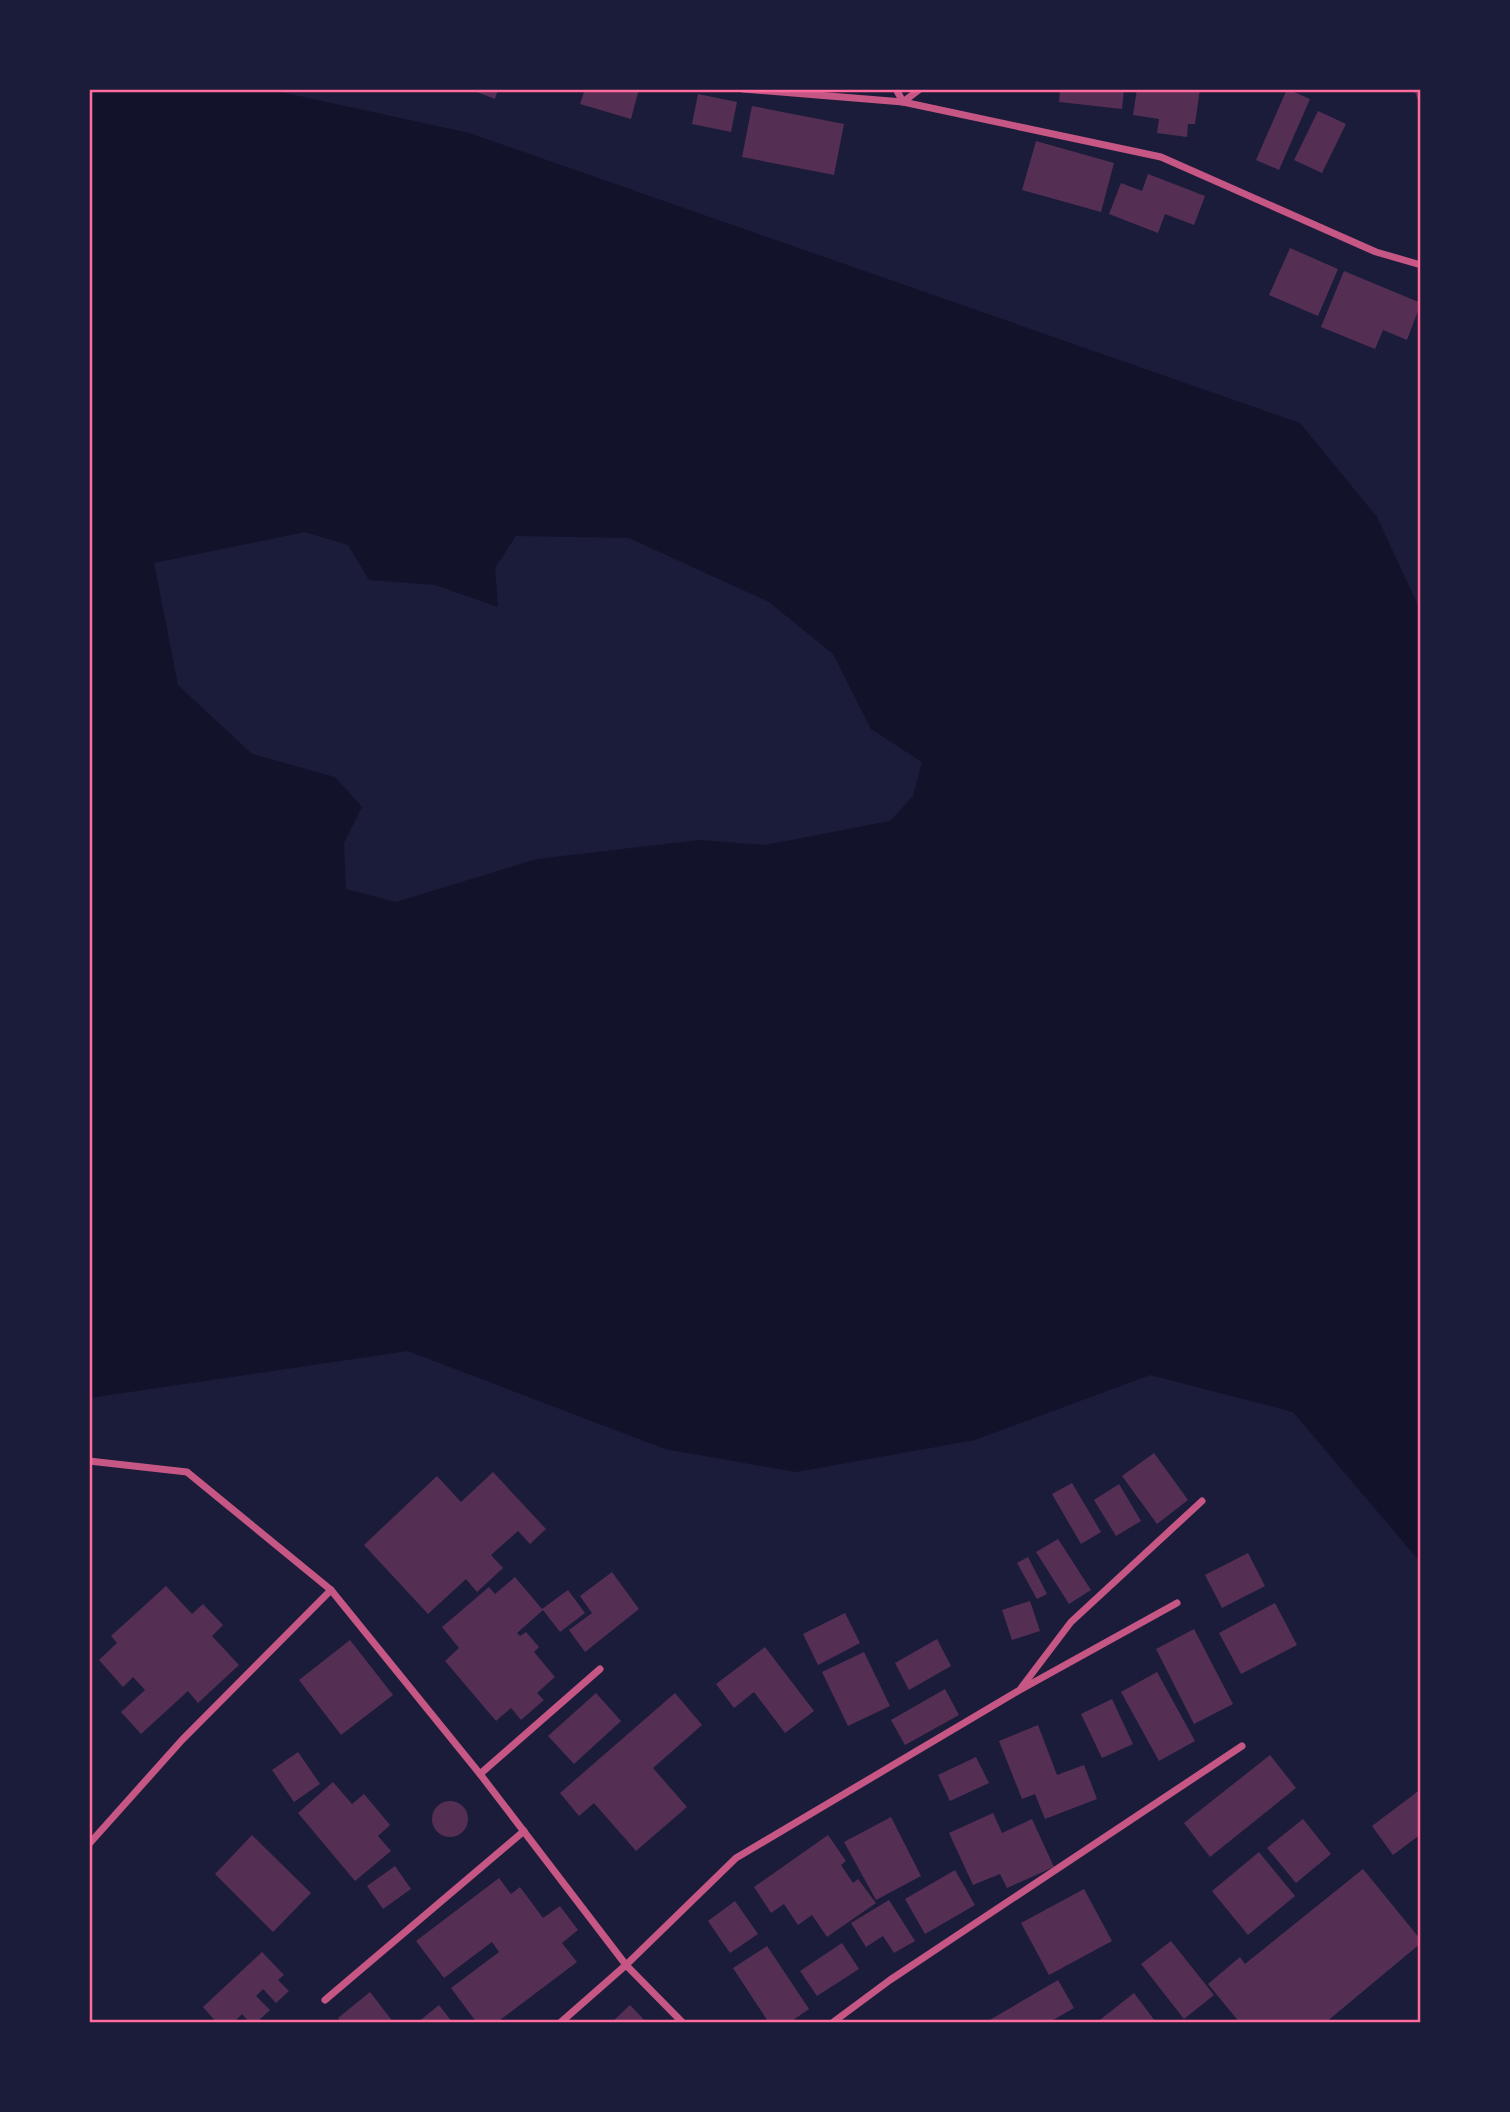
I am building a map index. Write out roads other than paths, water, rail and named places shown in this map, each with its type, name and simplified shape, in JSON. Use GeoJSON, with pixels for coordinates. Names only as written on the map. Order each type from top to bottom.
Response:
{"type":"FeatureCollection","features":[{"type":"Feature","properties":{"kind":"street"},"geometry":{"type":"LineString","coordinates":[[743,89],[903,102],[1161,158],[1376,251],[1421,265]]}},
{"type":"Feature","properties":{"kind":"street"},"geometry":{"type":"LineString","coordinates":[[896,89],[903,102]]}},
{"type":"Feature","properties":{"kind":"street"},"geometry":{"type":"LineString","coordinates":[[903,102],[920,89]]}},
{"type":"Feature","properties":{"kind":"street"},"geometry":{"type":"LineString","coordinates":[[89,1461],[187,1472],[331,1590],[480,1774],[626,1965],[683,2023]]}},
{"type":"Feature","properties":{"kind":"street"},"geometry":{"type":"LineString","coordinates":[[1018,1691],[1071,1622],[1202,1501]]}},
{"type":"Feature","properties":{"kind":"street"},"geometry":{"type":"LineString","coordinates":[[89,1844],[182,1741],[331,1590]]}},
{"type":"Feature","properties":{"kind":"street"},"geometry":{"type":"LineString","coordinates":[[560,2023],[626,1965],[736,1858],[1018,1691],[1177,1603]]}},
{"type":"Feature","properties":{"kind":"street"},"geometry":{"type":"LineString","coordinates":[[480,1774],[600,1669]]}},
{"type":"Feature","properties":{"kind":"street"},"geometry":{"type":"LineString","coordinates":[[832,2023],[890,1980],[1242,1746]]}},
{"type":"Feature","properties":{"kind":"street"},"geometry":{"type":"LineString","coordinates":[[325,2000],[524,1832]]}}]}
